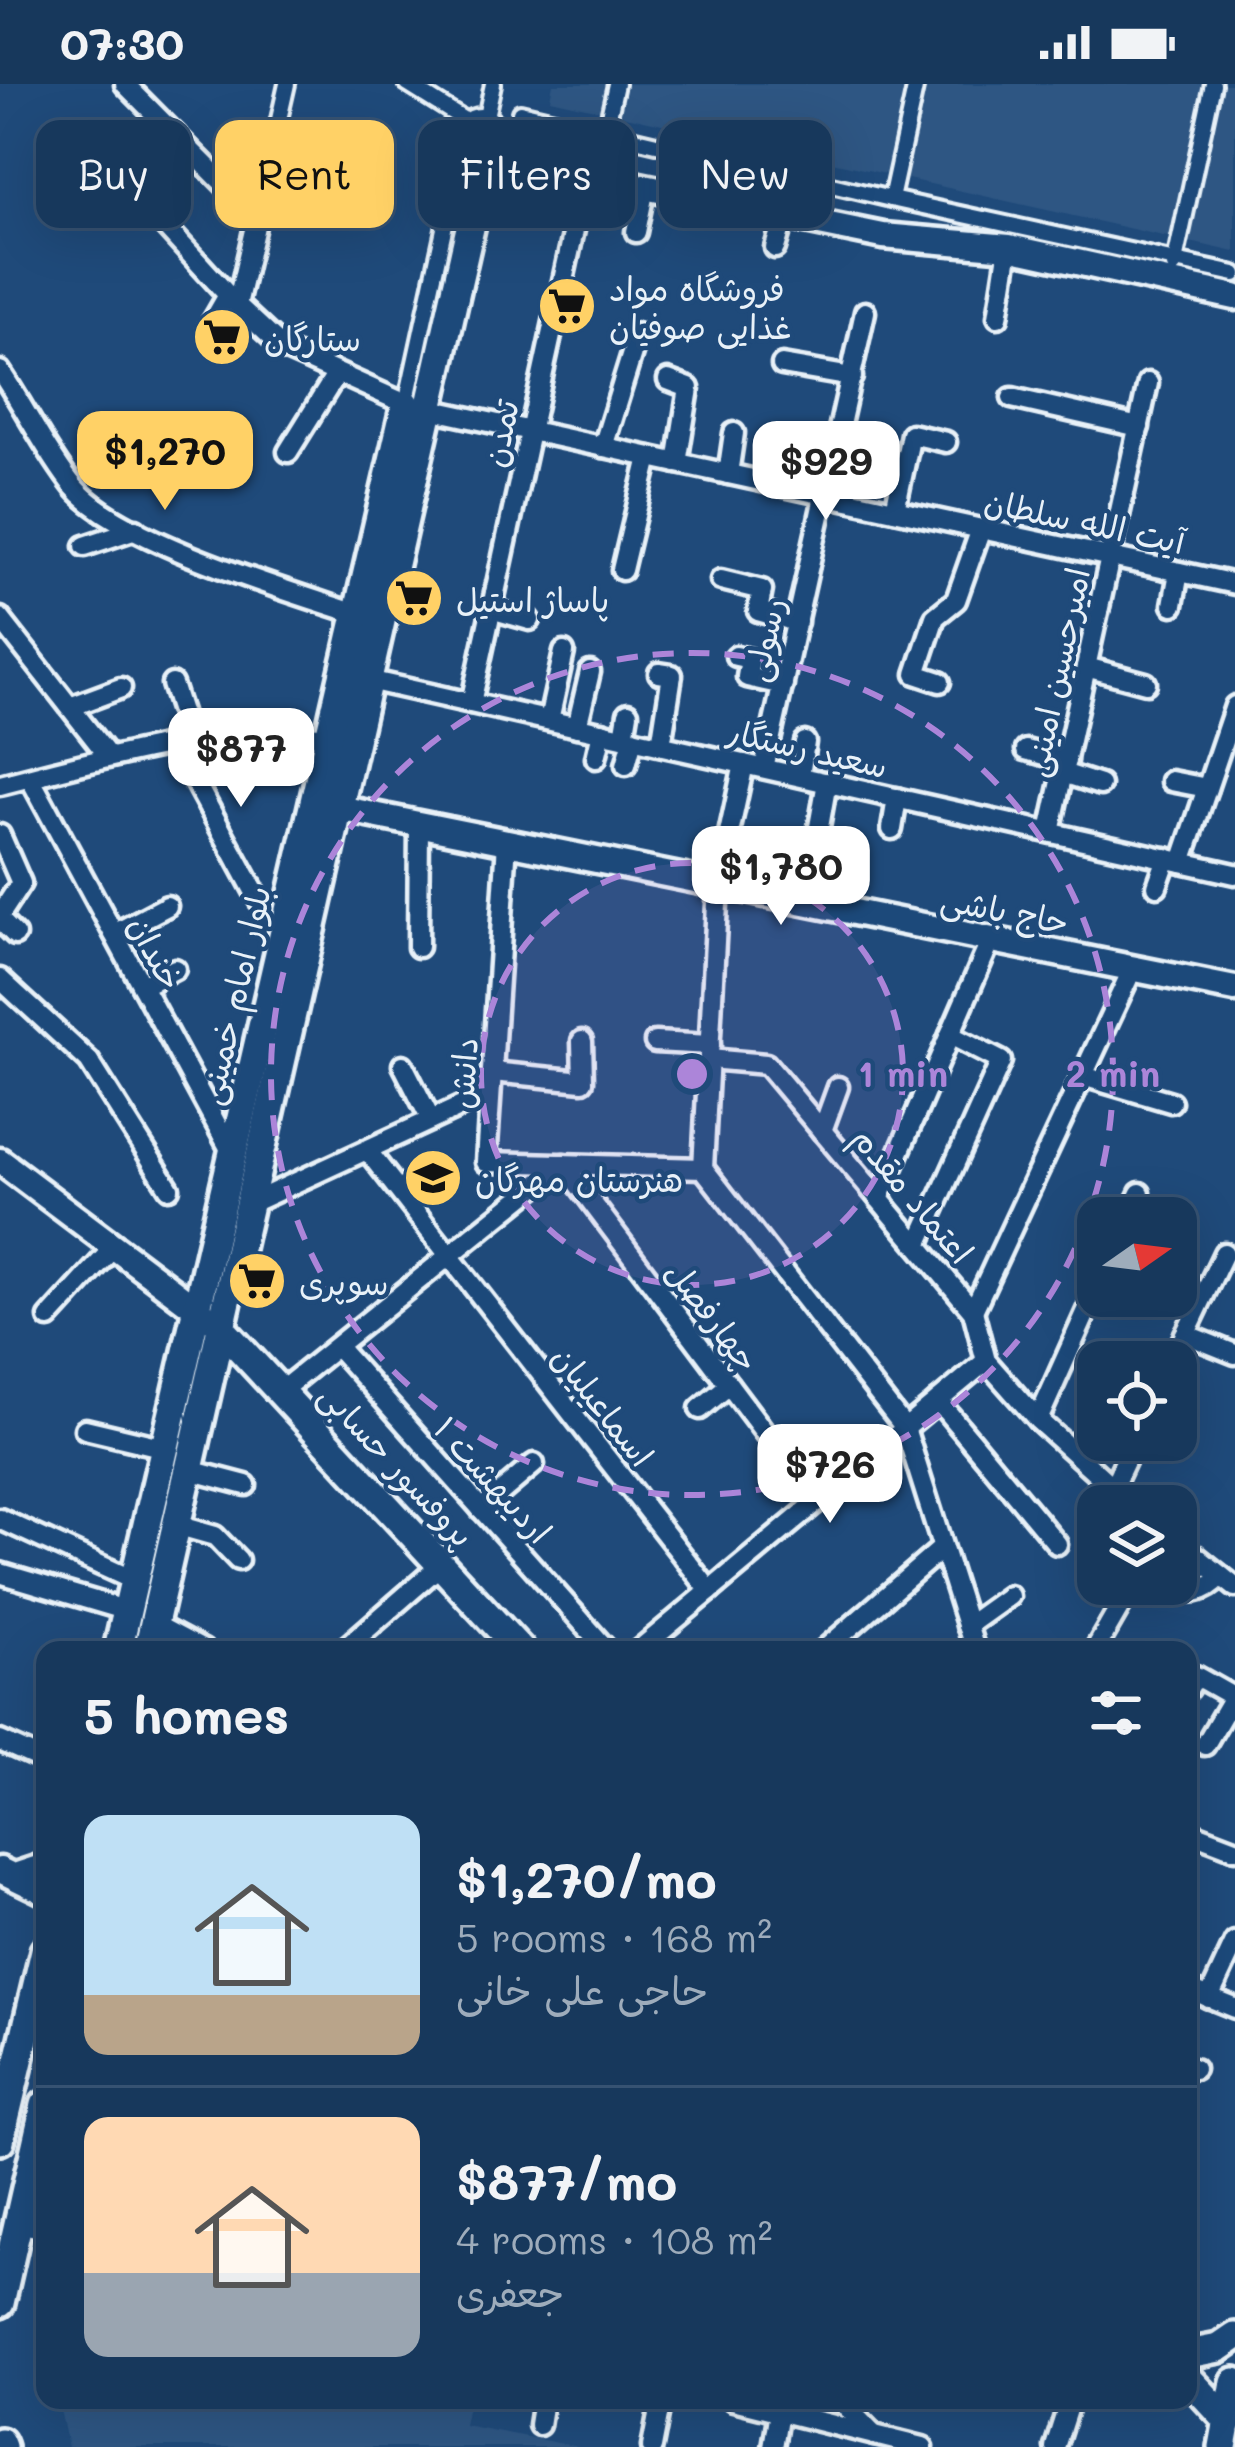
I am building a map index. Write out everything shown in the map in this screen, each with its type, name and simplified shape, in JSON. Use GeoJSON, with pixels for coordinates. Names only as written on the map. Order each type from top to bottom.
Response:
{"type":"FeatureCollection","features":[{"type":"Feature","properties":{"kind":"main road","name":"بلوار امام خمینی"},"geometry":{"type":"LineString","coordinates":[[120,1641],[357,614],[468,228]]}},
{"type":"Feature","properties":{"kind":"main road","name":"بلوار امام خمینی"},"geometry":{"type":"LineString","coordinates":[[151,1637],[368,680],[417,406]]}},
{"type":"Feature","properties":{"kind":"main road","name":"پروفسور حسابی"},"geometry":{"type":"LineString","coordinates":[[221,1328],[512,1641]]}},
{"type":"Feature","properties":{"kind":"main road"},"geometry":{"type":"LineString","coordinates":[[0,2140],[36,1989]]}},
{"type":"Feature","properties":{"kind":"main road"},"geometry":{"type":"LineString","coordinates":[[0,2303],[32,2226],[36,2189]]}},
{"type":"Feature","properties":{"kind":"main road"},"geometry":{"type":"LineString","coordinates":[[1197,2352],[1219,2348],[1235,2337]]}},
{"type":"Feature","properties":{"kind":"main road"},"geometry":{"type":"LineString","coordinates":[[1229,2430],[1235,2382]]}},
{"type":"Feature","properties":{"kind":"main road"},"geometry":{"type":"LineString","coordinates":[[1197,2389],[1229,2430]]}},
{"type":"Feature","properties":{"kind":"street"},"geometry":{"type":"LineString","coordinates":[[125,84],[159,120]]}},
{"type":"Feature","properties":{"kind":"street"},"geometry":{"type":"LineString","coordinates":[[278,120],[286,84]]}},
{"type":"Feature","properties":{"kind":"street"},"geometry":{"type":"LineString","coordinates":[[407,84],[464,120]]}},
{"type":"Feature","properties":{"kind":"street"},"geometry":{"type":"LineString","coordinates":[[486,117],[493,84]]}},
{"type":"Feature","properties":{"kind":"street"},"geometry":{"type":"LineString","coordinates":[[608,120],[616,84]]}},
{"type":"Feature","properties":{"kind":"street"},"geometry":{"type":"LineString","coordinates":[[891,199],[916,84]]}},
{"type":"Feature","properties":{"kind":"street"},"geometry":{"type":"LineString","coordinates":[[1172,272],[1213,84]]}},
{"type":"Feature","properties":{"kind":"street"},"geometry":{"type":"LineString","coordinates":[[520,112],[551,120]]}},
{"type":"Feature","properties":{"kind":"street"},"geometry":{"type":"LineString","coordinates":[[471,120],[486,117]]}},
{"type":"Feature","properties":{"kind":"street"},"geometry":{"type":"LineString","coordinates":[[486,117],[489,120]]}},
{"type":"Feature","properties":{"kind":"street"},"geometry":{"type":"LineString","coordinates":[[635,141],[891,199],[1172,272],[1235,297]]}},
{"type":"Feature","properties":{"kind":"street"},"geometry":{"type":"LineString","coordinates":[[191,152],[215,176]]}},
{"type":"Feature","properties":{"kind":"street"},"geometry":{"type":"LineString","coordinates":[[635,185],[659,190]]}},
{"type":"Feature","properties":{"kind":"street"},"geometry":{"type":"LineString","coordinates":[[636,232],[645,187]]}},
{"type":"Feature","properties":{"kind":"street"},"geometry":{"type":"LineString","coordinates":[[832,226],[1172,272],[1235,274]]}},
{"type":"Feature","properties":{"kind":"street","name":"آیت الله سلطان"},"geometry":{"type":"LineString","coordinates":[[167,228],[284,349],[417,406],[1235,584]]}},
{"type":"Feature","properties":{"kind":"street"},"geometry":{"type":"LineString","coordinates":[[209,328],[232,300],[253,228]]}},
{"type":"Feature","properties":{"kind":"street","name":"بلوار امام خمینی"},"geometry":{"type":"LineString","coordinates":[[417,406],[448,228]]}},
{"type":"Feature","properties":{"kind":"street","name":"تمدن"},"geometry":{"type":"LineString","coordinates":[[471,703],[574,228]]}},
{"type":"Feature","properties":{"kind":"street"},"geometry":{"type":"LineString","coordinates":[[775,248],[781,228]]}},
{"type":"Feature","properties":{"kind":"street"},"geometry":{"type":"LineString","coordinates":[[998,316],[1009,247]]}},
{"type":"Feature","properties":{"kind":"street","name":"رسولی"},"geometry":{"type":"LineString","coordinates":[[703,1168],[718,885],[783,685],[865,312]]}},
{"type":"Feature","properties":{"kind":"street"},"geometry":{"type":"LineString","coordinates":[[603,447],[638,334]]}},
{"type":"Feature","properties":{"kind":"street"},"geometry":{"type":"LineString","coordinates":[[782,365],[852,377]]}},
{"type":"Feature","properties":{"kind":"street"},"geometry":{"type":"LineString","coordinates":[[0,373],[76,490],[136,529],[237,574],[357,614]]}},
{"type":"Feature","properties":{"kind":"street"},"geometry":{"type":"LineString","coordinates":[[288,452],[336,375]]}},
{"type":"Feature","properties":{"kind":"street"},"geometry":{"type":"LineString","coordinates":[[668,380],[689,388],[677,463]]}},
{"type":"Feature","properties":{"kind":"street","name":"امیرحسین امینی"},"geometry":{"type":"LineString","coordinates":[[1050,832],[1148,383]]}},
{"type":"Feature","properties":{"kind":"street"},"geometry":{"type":"LineString","coordinates":[[1012,398],[1138,428]]}},
{"type":"Feature","properties":{"kind":"street"},"geometry":{"type":"LineString","coordinates":[[728,474],[734,433]]}},
{"type":"Feature","properties":{"kind":"street"},"geometry":{"type":"LineString","coordinates":[[895,510],[911,434],[946,442]]}},
{"type":"Feature","properties":{"kind":"street"},"geometry":{"type":"LineString","coordinates":[[622,570],[650,457]]}},
{"type":"Feature","properties":{"kind":"street"},"geometry":{"type":"LineString","coordinates":[[86,546],[136,529]]}},
{"type":"Feature","properties":{"kind":"street"},"geometry":{"type":"LineString","coordinates":[[940,682],[916,674],[935,617],[956,600],[981,529]]}},
{"type":"Feature","properties":{"kind":"street"},"geometry":{"type":"LineString","coordinates":[[1173,605],[1179,572]]}},
{"type":"Feature","properties":{"kind":"street"},"geometry":{"type":"LineString","coordinates":[[721,580],[762,590],[758,611],[797,622]]}},
{"type":"Feature","properties":{"kind":"street"},"geometry":{"type":"LineString","coordinates":[[491,609],[530,620]]}},
{"type":"Feature","properties":{"kind":"street"},"geometry":{"type":"LineString","coordinates":[[0,618],[109,757]]}},
{"type":"Feature","properties":{"kind":"street"},"geometry":{"type":"LineString","coordinates":[[549,720],[564,652]]}},
{"type":"Feature","properties":{"kind":"street"},"geometry":{"type":"LineString","coordinates":[[736,656],[750,659],[747,676],[783,685]]}},
{"type":"Feature","properties":{"kind":"street"},"geometry":{"type":"LineString","coordinates":[[1086,667],[1146,683]]}},
{"type":"Feature","properties":{"kind":"street"},"geometry":{"type":"LineString","coordinates":[[577,727],[590,672]]}},
{"type":"Feature","properties":{"kind":"street"},"geometry":{"type":"LineString","coordinates":[[659,673],[672,675],[661,745]]}},
{"type":"Feature","properties":{"kind":"street","name":"سعید رستگار"},"geometry":{"type":"LineString","coordinates":[[368,680],[1235,874]]}},
{"type":"Feature","properties":{"kind":"street"},"geometry":{"type":"LineString","coordinates":[[172,684],[183,744],[259,900]]}},
{"type":"Feature","properties":{"kind":"street"},"geometry":{"type":"LineString","coordinates":[[70,707],[121,688]]}},
{"type":"Feature","properties":{"kind":"street"},"geometry":{"type":"LineString","coordinates":[[1157,886],[1207,788],[1231,732],[1235,706]]}},
{"type":"Feature","properties":{"kind":"street"},"geometry":{"type":"LineString","coordinates":[[626,765],[628,713]]}},
{"type":"Feature","properties":{"kind":"street"},"geometry":{"type":"LineString","coordinates":[[0,785],[183,744],[290,731],[329,738]]}},
{"type":"Feature","properties":{"kind":"street"},"geometry":{"type":"LineString","coordinates":[[596,758],[602,732]]}},
{"type":"Feature","properties":{"kind":"street"},"geometry":{"type":"LineString","coordinates":[[800,776],[805,742]]}},
{"type":"Feature","properties":{"kind":"street"},"geometry":{"type":"LineString","coordinates":[[1026,750],[1100,785]]}},
{"type":"Feature","properties":{"kind":"street","name":"خندان"},"geometry":{"type":"LineString","coordinates":[[30,778],[233,1155]]}},
{"type":"Feature","properties":{"kind":"street"},"geometry":{"type":"LineString","coordinates":[[1172,781],[1207,788]]}},
{"type":"Feature","properties":{"kind":"street"},"geometry":{"type":"LineString","coordinates":[[819,827],[827,782]]}},
{"type":"Feature","properties":{"kind":"street"},"geometry":{"type":"LineString","coordinates":[[892,830],[897,798]]}},
{"type":"Feature","properties":{"kind":"street","name":"حاج باشی"},"geometry":{"type":"LineString","coordinates":[[339,808],[1235,989]]}},
{"type":"Feature","properties":{"kind":"street"},"geometry":{"type":"LineString","coordinates":[[418,946],[419,825]]}},
{"type":"Feature","properties":{"kind":"street"},"geometry":{"type":"LineString","coordinates":[[0,835],[21,883],[0,918],[15,935]]}},
{"type":"Feature","properties":{"kind":"street","name":"دانش"},"geometry":{"type":"LineString","coordinates":[[507,842],[486,1162],[703,1168]]}},
{"type":"Feature","properties":{"kind":"street"},"geometry":{"type":"LineString","coordinates":[[746,890],[752,856]]}},
{"type":"Feature","properties":{"kind":"street"},"geometry":{"type":"LineString","coordinates":[[114,934],[167,906]]}},
{"type":"Feature","properties":{"kind":"street"},"geometry":{"type":"LineString","coordinates":[[879,1198],[991,940]]}},
{"type":"Feature","properties":{"kind":"street"},"geometry":{"type":"LineString","coordinates":[[973,1311],[1133,968]]}},
{"type":"Feature","properties":{"kind":"street"},"geometry":{"type":"LineString","coordinates":[[142,986],[175,969]]}},
{"type":"Feature","properties":{"kind":"street"},"geometry":{"type":"LineString","coordinates":[[0,980],[88,1061],[170,1188]]}},
{"type":"Feature","properties":{"kind":"street"},"geometry":{"type":"LineString","coordinates":[[918,1245],[1001,1061],[950,1035]]}},
{"type":"Feature","properties":{"kind":"street"},"geometry":{"type":"LineString","coordinates":[[492,1072],[583,1082],[582,1041]]}},
{"type":"Feature","properties":{"kind":"street","name":"اعتماد مقدم"},"geometry":{"type":"LineString","coordinates":[[655,1042],[766,1064],[973,1311],[986,1360]]}},
{"type":"Feature","properties":{"kind":"street"},"geometry":{"type":"LineString","coordinates":[[404,1066],[431,1120]]}},
{"type":"Feature","properties":{"kind":"street"},"geometry":{"type":"LineString","coordinates":[[1083,1076],[1171,1102]]}},
{"type":"Feature","properties":{"kind":"street"},"geometry":{"type":"LineString","coordinates":[[822,1131],[838,1087]]}},
{"type":"Feature","properties":{"kind":"street"},"geometry":{"type":"LineString","coordinates":[[249,1204],[490,1093]]}},
{"type":"Feature","properties":{"kind":"street","name":"اسماعیلیان"},"geometry":{"type":"LineString","coordinates":[[368,1150],[710,1591]]}},
{"type":"Feature","properties":{"kind":"street"},"geometry":{"type":"LineString","coordinates":[[0,1161],[221,1328]]}},
{"type":"Feature","properties":{"kind":"street"},"geometry":{"type":"LineString","coordinates":[[282,1390],[563,1164]]}},
{"type":"Feature","properties":{"kind":"street","name":"چهارفصل"},"geometry":{"type":"LineString","coordinates":[[563,1164],[817,1502]]}},
{"type":"Feature","properties":{"kind":"street"},"geometry":{"type":"LineString","coordinates":[[703,1168],[905,1428],[972,1641]]}},
{"type":"Feature","properties":{"kind":"street"},"geometry":{"type":"LineString","coordinates":[[1138,1197],[1140,1193]]}},
{"type":"Feature","properties":{"kind":"street"},"geometry":{"type":"LineString","coordinates":[[49,1318],[114,1247]]}},
{"type":"Feature","properties":{"kind":"street"},"geometry":{"type":"LineString","coordinates":[[1182,1341],[1224,1253]]}},
{"type":"Feature","properties":{"kind":"street"},"geometry":{"type":"LineString","coordinates":[[1038,1420],[1084,1317]]}},
{"type":"Feature","properties":{"kind":"street"},"geometry":{"type":"LineString","coordinates":[[1186,1334],[1235,1354]]}},
{"type":"Feature","properties":{"kind":"street","name":"اردیبهشت ۱"},"geometry":{"type":"LineString","coordinates":[[337,1347],[599,1641]]}},
{"type":"Feature","properties":{"kind":"street"},"geometry":{"type":"LineString","coordinates":[[650,1641],[986,1360],[1038,1420],[1108,1485]]}},
{"type":"Feature","properties":{"kind":"street"},"geometry":{"type":"LineString","coordinates":[[700,1409],[729,1384]]}},
{"type":"Feature","properties":{"kind":"street"},"geometry":{"type":"LineString","coordinates":[[938,1401],[1058,1544]]}},
{"type":"Feature","properties":{"kind":"street"},"geometry":{"type":"LineString","coordinates":[[85,1429],[165,1448]]}},
{"type":"Feature","properties":{"kind":"street"},"geometry":{"type":"LineString","coordinates":[[481,1509],[534,1464]]}},
{"type":"Feature","properties":{"kind":"street"},"geometry":{"type":"LineString","coordinates":[[189,1470],[246,1484]]}},
{"type":"Feature","properties":{"kind":"street"},"geometry":{"type":"LineString","coordinates":[[0,1519],[134,1581]]}},
{"type":"Feature","properties":{"kind":"street"},"geometry":{"type":"LineString","coordinates":[[176,1525],[215,1536],[238,1560]]}},
{"type":"Feature","properties":{"kind":"street"},"geometry":{"type":"LineString","coordinates":[[834,1641],[941,1549]]}},
{"type":"Feature","properties":{"kind":"street"},"geometry":{"type":"LineString","coordinates":[[1197,1557],[1228,1581]]}},
{"type":"Feature","properties":{"kind":"street"},"geometry":{"type":"LineString","coordinates":[[353,1641],[442,1564]]}},
{"type":"Feature","properties":{"kind":"street"},"geometry":{"type":"LineString","coordinates":[[0,1573],[128,1611]]}},
{"type":"Feature","properties":{"kind":"street"},"geometry":{"type":"LineString","coordinates":[[1197,1592],[1228,1581]]}},
{"type":"Feature","properties":{"kind":"street"},"geometry":{"type":"LineString","coordinates":[[967,1626],[1009,1596]]}},
{"type":"Feature","properties":{"kind":"street"},"geometry":{"type":"LineString","coordinates":[[1100,1641],[1121,1605]]}},
{"type":"Feature","properties":{"kind":"street"},"geometry":{"type":"LineString","coordinates":[[1197,1684],[1234,1697],[1205,1745]]}},
{"type":"Feature","properties":{"kind":"street"},"geometry":{"type":"LineString","coordinates":[[0,1741],[36,1757]]}},
{"type":"Feature","properties":{"kind":"street"},"geometry":{"type":"LineString","coordinates":[[1197,1834],[1235,1849]]}},
{"type":"Feature","properties":{"kind":"street"},"geometry":{"type":"LineString","coordinates":[[8,1873],[36,1887]]}},
{"type":"Feature","properties":{"kind":"street"},"geometry":{"type":"LineString","coordinates":[[1209,1998],[1235,1942]]}},
{"type":"Feature","properties":{"kind":"street"},"geometry":{"type":"LineString","coordinates":[[1197,1993],[1235,2008]]}},
{"type":"Feature","properties":{"kind":"street"},"geometry":{"type":"LineString","coordinates":[[539,2425],[542,2409]]}},
{"type":"Feature","properties":{"kind":"street"},"geometry":{"type":"LineString","coordinates":[[652,2447],[660,2409]]}},
{"type":"Feature","properties":{"kind":"street"},"geometry":{"type":"LineString","coordinates":[[771,2409],[923,2447]]}},
{"type":"Feature","properties":{"kind":"street"},"geometry":{"type":"LineString","coordinates":[[849,2409],[874,2435]]}},
{"type":"Feature","properties":{"kind":"street"},"geometry":{"type":"LineString","coordinates":[[1055,2447],[1067,2409]]}},
{"type":"Feature","properties":{"kind":"street"},"geometry":{"type":"LineString","coordinates":[[773,2447],[779,2411]]}},
{"type":"Feature","properties":{"kind":"shaded area"},"geometry":{"type":"Polygon","coordinates":[[[553,84],[1235,84],[1235,252],[832,162],[832,120],[659,123],[550,99],[553,84]]]}},
{"type":"Feature","properties":{"kind":"shaded area"},"geometry":{"type":"Polygon","coordinates":[[[60,2409],[467,2409],[464,2425],[579,2447],[68,2447],[60,2409]]]}},
{"type":"Feature","properties":{"kind":"place","name":"فروشگاه مواد غذایی صوفیان"},"geometry":{"type":"Point","coordinates":[567,306]}},
{"type":"Feature","properties":{"kind":"place","name":"ستارگان"},"geometry":{"type":"Point","coordinates":[222,337]}},
{"type":"Feature","properties":{"kind":"place","name":"پاساژ استیل"},"geometry":{"type":"Point","coordinates":[414,598]}},
{"type":"Feature","properties":{"kind":"place","name":"هنرستان مهرگان"},"geometry":{"type":"Point","coordinates":[433,1178]}},
{"type":"Feature","properties":{"kind":"place","name":"سوپری"},"geometry":{"type":"Point","coordinates":[257,1281]}}]}
